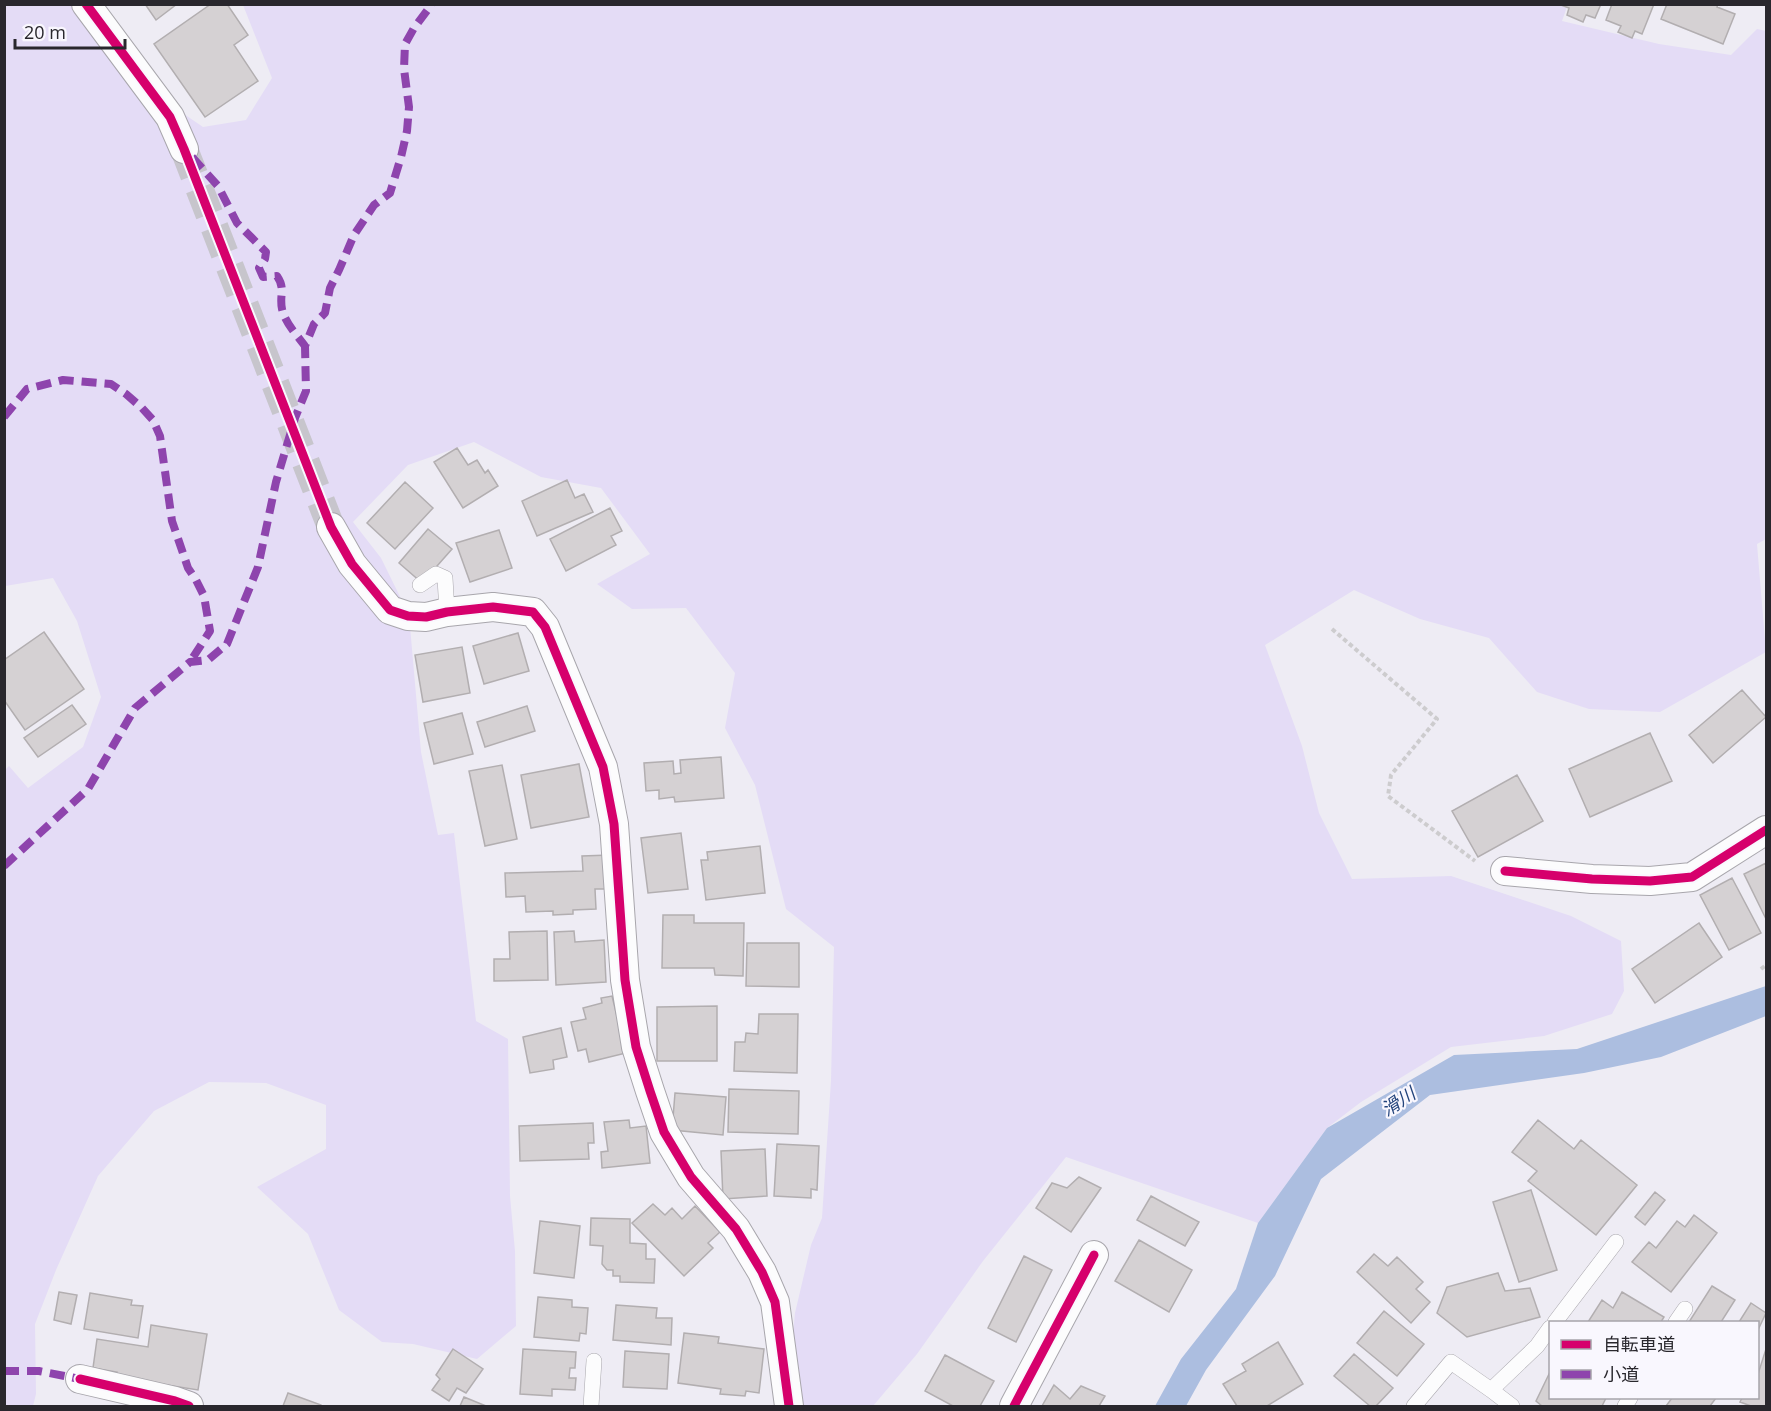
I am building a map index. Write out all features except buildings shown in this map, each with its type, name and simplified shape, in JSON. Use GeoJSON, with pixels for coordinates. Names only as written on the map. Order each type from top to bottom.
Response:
{"type":"FeatureCollection","features":[{"type":"Feature","properties":{"kind":"street"},"geometry":{"type":"LineString","coordinates":[[86,4],[170,117],[184,149]]}},
{"type":"Feature","properties":{"kind":"street"},"geometry":{"type":"LineString","coordinates":[[331,527],[352,564],[390,610],[417,617],[493,608],[533,612],[545,627],[603,767],[615,824],[625,980],[636,1047],[664,1132],[692,1177],[736,1229],[762,1272],[775,1302],[789,1407]]}},
{"type":"Feature","properties":{"kind":"street"},"geometry":{"type":"LineString","coordinates":[[1505,871],[1592,879],[1650,881],[1692,877],[1767,830]]}},
{"type":"Feature","properties":{"kind":"street"},"geometry":{"type":"LineString","coordinates":[[1014,1407],[1094,1255]]}},
{"type":"Feature","properties":{"kind":"street"},"geometry":{"type":"LineString","coordinates":[[80,1379],[175,1401],[189,1407]]}},
{"type":"Feature","properties":{"kind":"lane"},"geometry":{"type":"LineString","coordinates":[[420,585],[436,574],[445,578],[447,612]]}},
{"type":"Feature","properties":{"kind":"lane"},"geometry":{"type":"LineString","coordinates":[[1557,1321],[1616,1242]]}},
{"type":"Feature","properties":{"kind":"lane"},"geometry":{"type":"LineString","coordinates":[[1677,1321],[1685,1309]]}},
{"type":"Feature","properties":{"kind":"lane"},"geometry":{"type":"LineString","coordinates":[[1491,1390],[1537,1346],[1549,1331]]}},
{"type":"Feature","properties":{"kind":"lane"},"geometry":{"type":"LineString","coordinates":[[591,1407],[594,1361]]}},
{"type":"Feature","properties":{"kind":"lane"},"geometry":{"type":"LineString","coordinates":[[1414,1407],[1451,1362],[1512,1407]]}},
{"type":"Feature","properties":{"kind":"path"},"geometry":{"type":"LineString","coordinates":[[1332,629],[1437,719],[1391,775],[1388,796],[1481,865],[1505,871]]}},
{"type":"Feature","properties":{"kind":"path"},"geometry":{"type":"LineString","coordinates":[[1761,969],[1767,965]]}},
{"type":"Feature","properties":{"kind":"shaded area"},"geometry":{"type":"Polygon","coordinates":[[[1568,4],[1562,21],[1659,44],[1731,55],[1757,29],[1766,31],[1766,539],[1757,544],[1766,652],[1660,712],[1589,709],[1537,692],[1489,638],[1420,619],[1354,590],[1265,645],[1302,746],[1319,813],[1352,879],[1451,876],[1571,916],[1621,941],[1624,991],[1612,1014],[1544,1036],[1451,1047],[1361,1102],[1327,1128],[1258,1223],[1066,1157],[983,1261],[917,1354],[873,1406],[795,1406],[790,1365],[795,1313],[811,1245],[822,1218],[831,1081],[834,947],[786,909],[755,785],[725,728],[735,673],[686,608],[632,609],[597,584],[650,554],[601,488],[541,477],[474,442],[408,465],[353,522],[381,558],[409,615],[421,752],[438,835],[454,833],[476,1021],[508,1039],[510,1196],[515,1251],[516,1326],[477,1359],[413,1344],[382,1342],[339,1310],[308,1234],[257,1187],[326,1149],[326,1105],[266,1083],[209,1082],[154,1111],[98,1176],[56,1270],[35,1324],[36,1394],[33,1406],[5,1406],[5,770],[9,766],[28,788],[83,747],[101,697],[77,621],[53,578],[5,586],[5,5],[97,5],[165,101],[203,127],[246,120],[272,78],[243,5],[1568,4]]]}},
{"type":"Feature","properties":{"kind":"water","name":"滑川"},"geometry":{"type":"Polygon","coordinates":[[[1766,986],[1766,1016],[1661,1057],[1584,1073],[1430,1095],[1321,1179],[1275,1276],[1206,1370],[1186,1406],[1155,1406],[1181,1359],[1236,1289],[1258,1223],[1327,1128],[1454,1055],[1577,1049],[1766,986]]]}},
{"type":"Feature","properties":{"kind":"tunnel"},"geometry":{"type":"LineString","coordinates":[[184,149],[331,527]]}},
{"type":"Feature","properties":{"kind":"marked path"},"geometry":{"type":"LineString","coordinates":[[4,866],[88,789],[135,708],[190,662],[208,660],[227,644],[258,567],[276,482],[295,418],[306,391],[305,346],[314,324],[325,313],[330,288],[354,235],[374,205],[390,193],[407,131],[409,107],[404,69],[405,44],[432,4]]}},
{"type":"Feature","properties":{"kind":"marked path"},"geometry":{"type":"LineString","coordinates":[[192,157],[218,186],[237,223],[266,252],[265,259],[259,268],[263,277],[277,276],[282,288],[281,304],[284,314],[305,346]]}},
{"type":"Feature","properties":{"kind":"marked path"},"geometry":{"type":"LineString","coordinates":[[4,417],[27,389],[63,380],[111,384],[126,394],[153,420],[160,436],[172,521],[188,568],[204,596],[210,631],[190,662]]}},
{"type":"Feature","properties":{"kind":"marked path"},"geometry":{"type":"LineString","coordinates":[[4,1371],[39,1371],[80,1379]]}},
{"type":"Feature","properties":{"kind":"cycle path"},"geometry":{"type":"LineString","coordinates":[[86,4],[170,117],[331,527],[352,564],[390,610],[408,616],[426,617],[447,612],[493,607],[533,612],[545,627],[603,767],[614,824],[625,980],[636,1047],[664,1132],[691,1177],[736,1229],[762,1272],[775,1302],[789,1406]]}},
{"type":"Feature","properties":{"kind":"cycle path"},"geometry":{"type":"LineString","coordinates":[[1505,871],[1592,879],[1650,881],[1692,877],[1766,830]]}},
{"type":"Feature","properties":{"kind":"cycle path"},"geometry":{"type":"LineString","coordinates":[[1014,1406],[1094,1255]]}},
{"type":"Feature","properties":{"kind":"cycle path"},"geometry":{"type":"LineString","coordinates":[[80,1379],[189,1406]]}}]}
